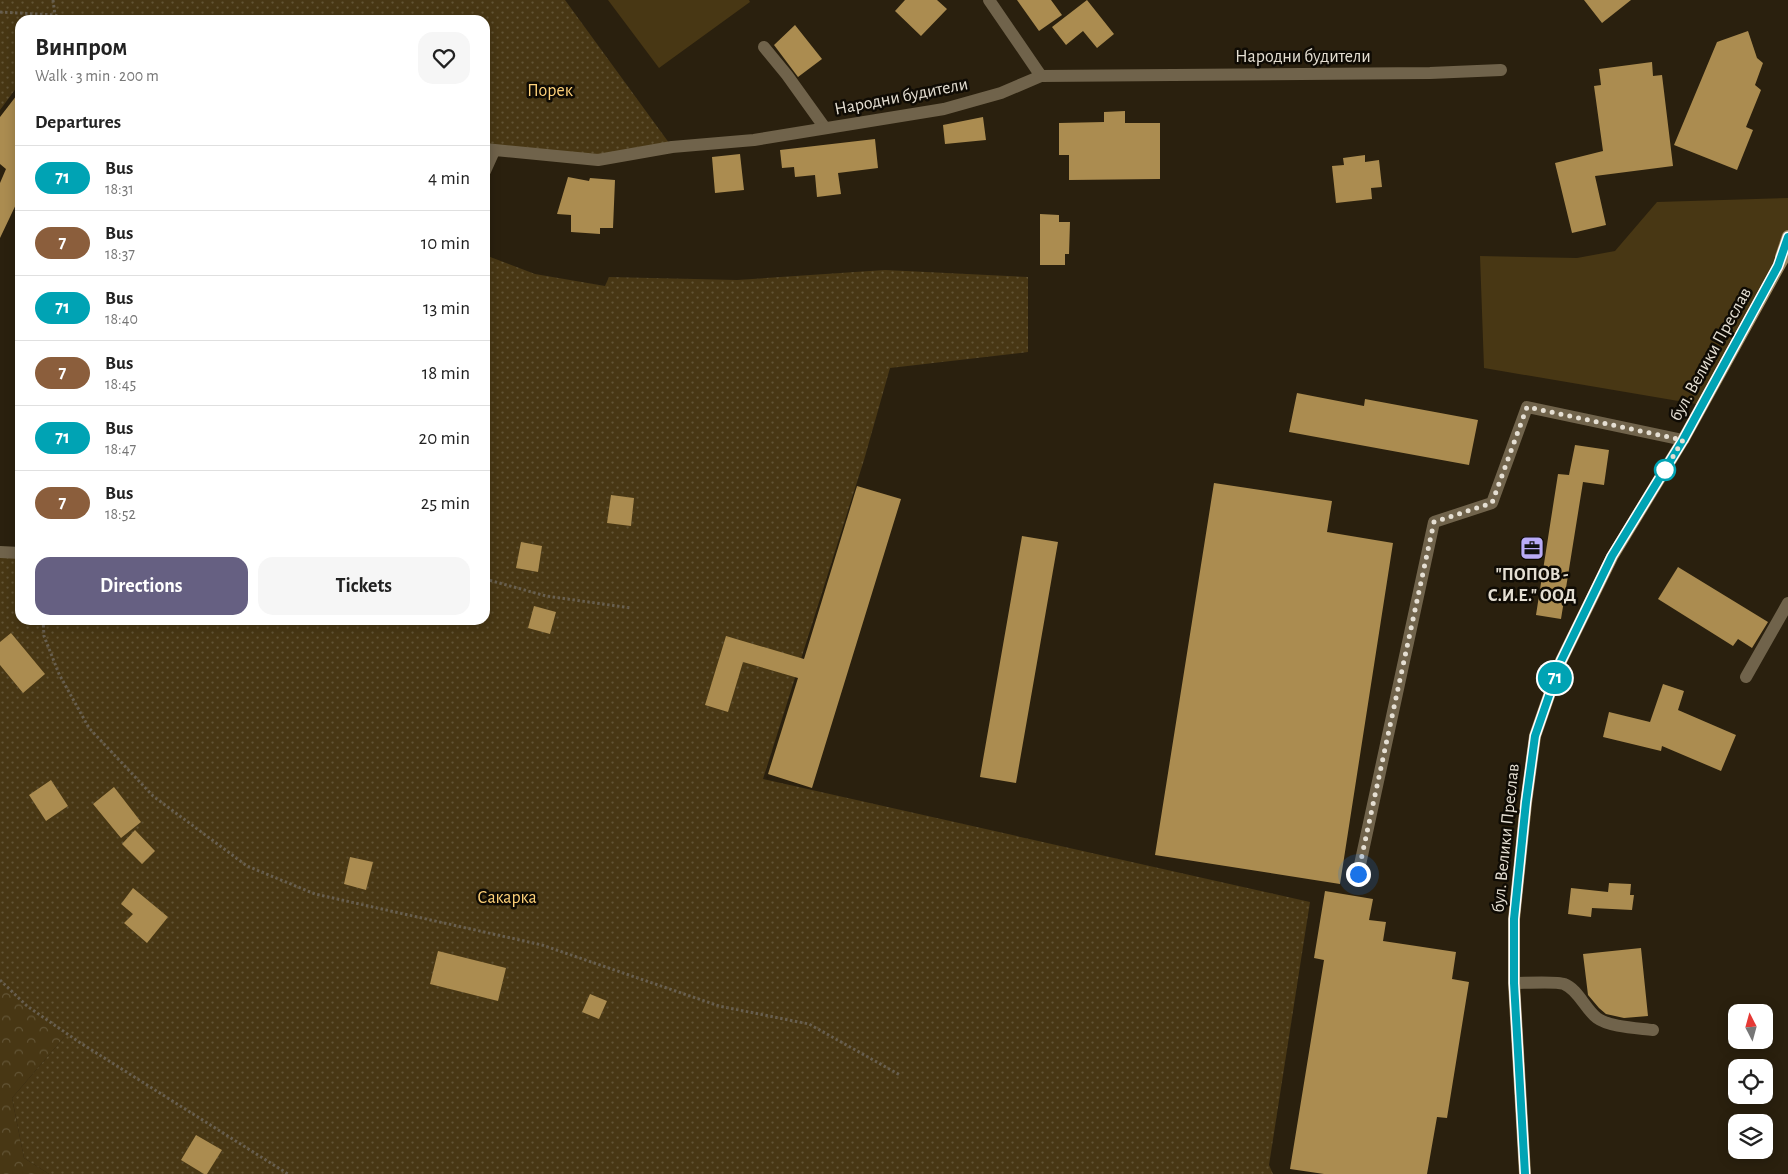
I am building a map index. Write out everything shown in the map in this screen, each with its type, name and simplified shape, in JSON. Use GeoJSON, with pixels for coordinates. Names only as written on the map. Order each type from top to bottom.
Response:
{"type":"FeatureCollection","features":[{"type":"Feature","properties":{"kind":"main road","name":"бул. Велики Преслав"},"geometry":{"type":"LineString","coordinates":[[1778,266],[1788,236]]}},
{"type":"Feature","properties":{"kind":"main road","name":"бул. Велики Преслав"},"geometry":{"type":"LineString","coordinates":[[1525,1174],[1514,983],[1514,919],[1535,736],[1561,661],[1612,556],[1683,440],[1788,250]]}},
{"type":"Feature","properties":{"kind":"street"},"geometry":{"type":"LineString","coordinates":[[989,0],[1041,76]]}},
{"type":"Feature","properties":{"kind":"street"},"geometry":{"type":"LineString","coordinates":[[764,47],[788,75],[825,128]]}},
{"type":"Feature","properties":{"kind":"street","name":"Народни будители"},"geometry":{"type":"LineString","coordinates":[[490,150],[598,160],[672,147],[754,140],[944,109],[1000,93],[1041,76],[1501,70]]}},
{"type":"Feature","properties":{"kind":"street"},"geometry":{"type":"LineString","coordinates":[[1358,874],[1434,522],[1492,503],[1527,407],[1683,440]]}},
{"type":"Feature","properties":{"kind":"street"},"geometry":{"type":"LineString","coordinates":[[0,552],[15,553]]}},
{"type":"Feature","properties":{"kind":"street"},"geometry":{"type":"LineString","coordinates":[[1746,677],[1788,603]]}},
{"type":"Feature","properties":{"kind":"street"},"geometry":{"type":"LineString","coordinates":[[1514,983],[1564,984],[1573,990],[1598,1019],[1616,1025],[1653,1030]]}},
{"type":"Feature","properties":{"kind":"path"},"geometry":{"type":"LineString","coordinates":[[0,12],[55,15],[53,0]]}},
{"type":"Feature","properties":{"kind":"path"},"geometry":{"type":"LineString","coordinates":[[490,580],[546,596],[632,608]]}},
{"type":"Feature","properties":{"kind":"path"},"geometry":{"type":"LineString","coordinates":[[43,625],[44,636],[59,674],[89,728],[152,796],[247,866],[315,894],[542,944],[719,1006],[810,1024],[900,1075]]}},
{"type":"Feature","properties":{"kind":"path"},"geometry":{"type":"LineString","coordinates":[[0,980],[27,1006],[79,1042],[288,1174]]}},
{"type":"Feature","properties":{"kind":"green space","name":"Порек"},"geometry":{"type":"Polygon","coordinates":[[[0,0],[565,0],[672,147],[598,160],[490,149],[490,15],[15,15],[15,90],[0,110],[0,0]]]}},
{"type":"Feature","properties":{"kind":"green space"},"geometry":{"type":"Polygon","coordinates":[[[608,0],[749,0],[750,2],[659,68],[608,0]]]}},
{"type":"Feature","properties":{"kind":"green space"},"geometry":{"type":"Polygon","coordinates":[[[1788,198],[1788,236],[1702,405],[1484,368],[1480,256],[1577,258],[1615,251],[1657,202],[1788,198]]]}},
{"type":"Feature","properties":{"kind":"green space","name":"Сакарка"},"geometry":{"type":"Polygon","coordinates":[[[490,257],[535,274],[605,286],[609,277],[737,280],[885,270],[1028,277],[1028,352],[890,368],[864,460],[763,779],[1310,902],[1269,1165],[1273,1174],[49,1174],[24,1158],[12,1098],[67,1034],[27,1006],[0,980],[0,552],[15,553],[15,625],[490,625],[490,257]]]}},
{"type":"Feature","properties":{"kind":"green space"},"geometry":{"type":"Polygon","coordinates":[[[0,980],[27,1006],[67,1034],[12,1098],[24,1158],[49,1174],[0,1174],[0,980]]]}},
{"type":"Feature","properties":{"kind":"building"},"geometry":{"type":"Polygon","coordinates":[[[905,0],[937,0],[947,9],[921,36],[895,11],[905,0]]]}},
{"type":"Feature","properties":{"kind":"building"},"geometry":{"type":"Polygon","coordinates":[[[1017,0],[1051,0],[1062,15],[1039,31],[1017,0]]]}},
{"type":"Feature","properties":{"kind":"building"},"geometry":{"type":"Polygon","coordinates":[[[1087,0],[1114,34],[1097,48],[1083,31],[1066,45],[1052,27],[1087,0]]]}},
{"type":"Feature","properties":{"kind":"building"},"geometry":{"type":"Polygon","coordinates":[[[1584,0],[1631,0],[1602,23],[1584,0]]]}},
{"type":"Feature","properties":{"kind":"building"},"geometry":{"type":"Polygon","coordinates":[[[795,25],[822,59],[798,77],[774,45],[795,25]]]}},
{"type":"Feature","properties":{"kind":"building"},"geometry":{"type":"Polygon","coordinates":[[[1748,31],[1757,58],[1763,63],[1755,85],[1761,90],[1746,127],[1753,130],[1737,170],[1674,145],[1717,42],[1748,31]]]}},
{"type":"Feature","properties":{"kind":"building"},"geometry":{"type":"Polygon","coordinates":[[[1652,62],[1653,76],[1662,75],[1673,166],[1595,176],[1606,225],[1572,233],[1555,163],[1603,151],[1594,86],[1601,85],[1599,69],[1652,62]]]}},
{"type":"Feature","properties":{"kind":"building"},"geometry":{"type":"Polygon","coordinates":[[[15,98],[15,206],[0,238],[0,183],[6,169],[0,164],[0,117],[15,98]]]}},
{"type":"Feature","properties":{"kind":"building"},"geometry":{"type":"Polygon","coordinates":[[[1125,111],[1125,123],[1160,123],[1160,179],[1069,180],[1069,155],[1059,155],[1059,123],[1104,122],[1104,112],[1125,111]]]}},
{"type":"Feature","properties":{"kind":"building"},"geometry":{"type":"Polygon","coordinates":[[[983,117],[986,140],[945,144],[943,125],[983,117]]]}},
{"type":"Feature","properties":{"kind":"building"},"geometry":{"type":"Polygon","coordinates":[[[875,139],[878,168],[838,173],[841,194],[817,197],[815,175],[795,177],[794,167],[782,168],[780,150],[875,139]]]}},
{"type":"Feature","properties":{"kind":"building"},"geometry":{"type":"Polygon","coordinates":[[[740,154],[744,190],[715,193],[712,157],[740,154]]]}},
{"type":"Feature","properties":{"kind":"building"},"geometry":{"type":"Polygon","coordinates":[[[1365,155],[1365,162],[1379,160],[1382,187],[1371,188],[1372,199],[1336,203],[1332,166],[1344,165],[1343,158],[1365,155]]]}},
{"type":"Feature","properties":{"kind":"building"},"geometry":{"type":"Polygon","coordinates":[[[568,177],[589,181],[590,178],[615,180],[613,228],[600,228],[600,234],[571,232],[571,215],[557,214],[568,177]]]}},
{"type":"Feature","properties":{"kind":"building"},"geometry":{"type":"Polygon","coordinates":[[[1040,214],[1059,215],[1059,222],[1070,222],[1069,254],[1065,254],[1065,265],[1040,265],[1040,214]]]}},
{"type":"Feature","properties":{"kind":"building"},"geometry":{"type":"Polygon","coordinates":[[[1297,393],[1364,406],[1365,399],[1478,420],[1469,465],[1289,432],[1297,393]]]}},
{"type":"Feature","properties":{"kind":"building"},"geometry":{"type":"Polygon","coordinates":[[[1575,445],[1609,450],[1604,485],[1583,482],[1561,619],[1536,615],[1558,474],[1569,475],[1575,445]]]}},
{"type":"Feature","properties":{"kind":"building"},"geometry":{"type":"Polygon","coordinates":[[[1214,483],[1332,501],[1327,532],[1393,543],[1340,884],[1155,855],[1214,483]]]}},
{"type":"Feature","properties":{"kind":"building"},"geometry":{"type":"Polygon","coordinates":[[[857,486],[901,499],[812,788],[768,774],[798,678],[743,662],[728,712],[705,705],[726,636],[804,659],[857,486]]]}},
{"type":"Feature","properties":{"kind":"building"},"geometry":{"type":"Polygon","coordinates":[[[611,495],[634,498],[631,526],[607,523],[611,495]]]}},
{"type":"Feature","properties":{"kind":"building"},"geometry":{"type":"Polygon","coordinates":[[[1022,536],[1058,542],[1016,783],[980,777],[1022,536]]]}},
{"type":"Feature","properties":{"kind":"building"},"geometry":{"type":"Polygon","coordinates":[[[521,542],[542,546],[538,572],[516,568],[521,542]]]}},
{"type":"Feature","properties":{"kind":"building"},"geometry":{"type":"Polygon","coordinates":[[[1678,567],[1768,622],[1752,648],[1738,639],[1733,646],[1658,599],[1678,567]]]}},
{"type":"Feature","properties":{"kind":"building"},"geometry":{"type":"Polygon","coordinates":[[[534,606],[556,612],[550,634],[528,628],[534,606]]]}},
{"type":"Feature","properties":{"kind":"building"},"geometry":{"type":"Polygon","coordinates":[[[11,633],[45,674],[23,693],[0,665],[0,642],[11,633]]]}},
{"type":"Feature","properties":{"kind":"building"},"geometry":{"type":"Polygon","coordinates":[[[1663,684],[1684,691],[1678,710],[1736,735],[1721,771],[1662,746],[1661,751],[1603,737],[1609,712],[1650,722],[1663,684]]]}},
{"type":"Feature","properties":{"kind":"building"},"geometry":{"type":"Polygon","coordinates":[[[51,780],[68,806],[46,821],[29,795],[51,780]]]}},
{"type":"Feature","properties":{"kind":"building"},"geometry":{"type":"Polygon","coordinates":[[[114,787],[141,822],[121,838],[93,804],[114,787]]]}},
{"type":"Feature","properties":{"kind":"building"},"geometry":{"type":"Polygon","coordinates":[[[135,830],[155,851],[142,864],[122,844],[135,830]]]}},
{"type":"Feature","properties":{"kind":"building"},"geometry":{"type":"Polygon","coordinates":[[[350,857],[373,862],[366,890],[344,884],[350,857]]]}},
{"type":"Feature","properties":{"kind":"building"},"geometry":{"type":"Polygon","coordinates":[[[1609,883],[1631,884],[1630,895],[1634,895],[1632,910],[1592,908],[1591,917],[1568,914],[1571,888],[1608,892],[1609,883]]]}},
{"type":"Feature","properties":{"kind":"building"},"geometry":{"type":"Polygon","coordinates":[[[133,888],[168,917],[147,943],[124,923],[133,914],[121,904],[133,888]]]}},
{"type":"Feature","properties":{"kind":"building"},"geometry":{"type":"Polygon","coordinates":[[[1325,891],[1373,899],[1369,920],[1386,922],[1383,941],[1456,952],[1452,979],[1469,982],[1447,1118],[1437,1117],[1427,1174],[1324,1174],[1290,1169],[1324,960],[1314,958],[1325,891]]]}},
{"type":"Feature","properties":{"kind":"building"},"geometry":{"type":"Polygon","coordinates":[[[1641,948],[1648,1016],[1624,1018],[1606,1014],[1588,995],[1583,954],[1641,948]]]}},
{"type":"Feature","properties":{"kind":"building"},"geometry":{"type":"Polygon","coordinates":[[[438,951],[506,968],[498,1001],[430,984],[438,951]]]}},
{"type":"Feature","properties":{"kind":"building"},"geometry":{"type":"Polygon","coordinates":[[[590,994],[607,1001],[599,1019],[582,1012],[590,994]]]}},
{"type":"Feature","properties":{"kind":"building"},"geometry":{"type":"Polygon","coordinates":[[[196,1135],[222,1150],[207,1174],[181,1160],[196,1135]]]}},
{"type":"Feature","properties":{"kind":"bus line","name":"71"},"geometry":{"type":"LineString","coordinates":[[1525,1174],[1514,983],[1514,919],[1535,736],[1561,661],[1612,556],[1683,440],[1778,266],[1788,237]]}},
{"type":"Feature","properties":{"kind":"place","name":"\"ПОПОВ - С.И.Е.\" ООД"},"geometry":{"type":"Point","coordinates":[1532,548]}},
{"type":"Feature","properties":{"kind":"route"},"geometry":{"type":"LineString","coordinates":[[1358,874],[1434,522],[1492,503],[1527,407],[1683,440],[1663,473],[1665,470]]}}]}
